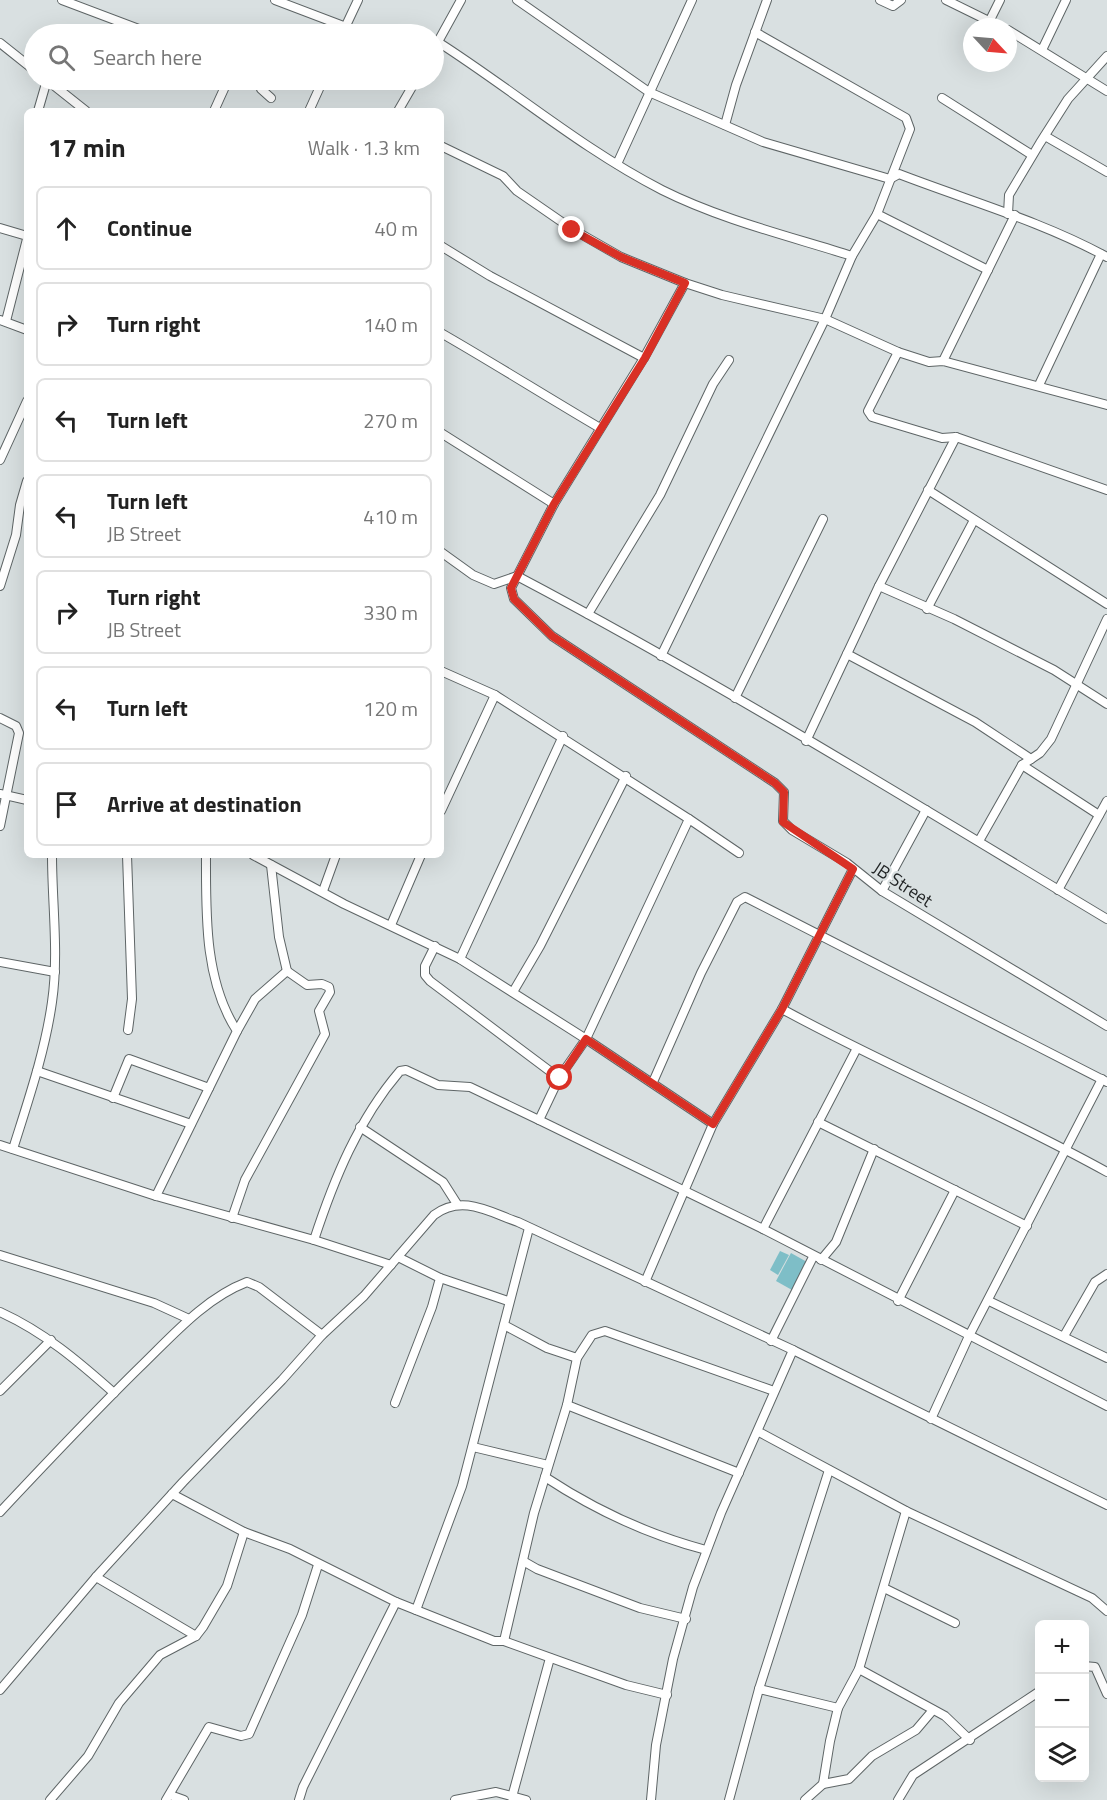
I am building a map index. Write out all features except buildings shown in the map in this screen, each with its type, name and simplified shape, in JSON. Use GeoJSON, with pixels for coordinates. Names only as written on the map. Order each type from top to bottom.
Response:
{"type":"FeatureCollection","features":[{"type":"Feature","properties":{"kind":"street"},"geometry":{"type":"LineString","coordinates":[[62,0],[126,24]]}},
{"type":"Feature","properties":{"kind":"street"},"geometry":{"type":"LineString","coordinates":[[275,0],[328,24]]}},
{"type":"Feature","properties":{"kind":"street"},"geometry":{"type":"LineString","coordinates":[[347,24],[358,0]]}},
{"type":"Feature","properties":{"kind":"street"},"geometry":{"type":"LineString","coordinates":[[444,31],[461,0]]}},
{"type":"Feature","properties":{"kind":"street"},"geometry":{"type":"LineString","coordinates":[[517,0],[649,92],[790,152],[890,179],[899,174],[1012,214],[1104,256],[1039,385]]}},
{"type":"Feature","properties":{"kind":"street"},"geometry":{"type":"LineString","coordinates":[[617,164],[692,0]]}},
{"type":"Feature","properties":{"kind":"street"},"geometry":{"type":"LineString","coordinates":[[725,125],[767,0]]}},
{"type":"Feature","properties":{"kind":"street"},"geometry":{"type":"LineString","coordinates":[[880,0],[893,6],[901,0]]}},
{"type":"Feature","properties":{"kind":"street"},"geometry":{"type":"LineString","coordinates":[[946,0],[981,18]]}},
{"type":"Feature","properties":{"kind":"street"},"geometry":{"type":"LineString","coordinates":[[991,18],[1000,0]]}},
{"type":"Feature","properties":{"kind":"street"},"geometry":{"type":"LineString","coordinates":[[1042,50],[1066,0]]}},
{"type":"Feature","properties":{"kind":"street"},"geometry":{"type":"LineString","coordinates":[[661,657],[825,319],[852,256],[877,214],[910,129],[909,122],[755,32]]}},
{"type":"Feature","properties":{"kind":"street"},"geometry":{"type":"LineString","coordinates":[[1017,35],[1107,90]]}},
{"type":"Feature","properties":{"kind":"street"},"geometry":{"type":"LineString","coordinates":[[0,43],[24,62]]}},
{"type":"Feature","properties":{"kind":"street"},"geometry":{"type":"LineString","coordinates":[[444,50],[617,164],[702,208],[852,256]]}},
{"type":"Feature","properties":{"kind":"street"},"geometry":{"type":"LineString","coordinates":[[943,360],[988,270],[1012,214],[1009,195],[1032,155],[1086,77],[1107,56]]}},
{"type":"Feature","properties":{"kind":"street"},"geometry":{"type":"LineString","coordinates":[[39,108],[44,90]]}},
{"type":"Feature","properties":{"kind":"street"},"geometry":{"type":"LineString","coordinates":[[60,90],[82,108]]}},
{"type":"Feature","properties":{"kind":"street"},"geometry":{"type":"LineString","coordinates":[[215,108],[223,90]]}},
{"type":"Feature","properties":{"kind":"street"},"geometry":{"type":"LineString","coordinates":[[262,90],[271,98]]}},
{"type":"Feature","properties":{"kind":"street"},"geometry":{"type":"LineString","coordinates":[[310,108],[318,90]]}},
{"type":"Feature","properties":{"kind":"street"},"geometry":{"type":"LineString","coordinates":[[400,108],[410,90]]}},
{"type":"Feature","properties":{"kind":"street"},"geometry":{"type":"LineString","coordinates":[[942,98],[1032,155]]}},
{"type":"Feature","properties":{"kind":"street"},"geometry":{"type":"LineString","coordinates":[[1045,136],[1107,172]]}},
{"type":"Feature","properties":{"kind":"street"},"geometry":{"type":"LineString","coordinates":[[444,147],[503,176],[518,191],[572,230],[621,257],[685,283],[825,319],[898,352],[929,362],[943,360],[1107,405]]}},
{"type":"Feature","properties":{"kind":"street"},"geometry":{"type":"LineString","coordinates":[[877,214],[988,270]]}},
{"type":"Feature","properties":{"kind":"street"},"geometry":{"type":"LineString","coordinates":[[0,228],[24,237]]}},
{"type":"Feature","properties":{"kind":"street"},"geometry":{"type":"LineString","coordinates":[[24,248],[3,320],[24,329]]}},
{"type":"Feature","properties":{"kind":"street"},"geometry":{"type":"LineString","coordinates":[[444,248],[490,276],[645,358]]}},
{"type":"Feature","properties":{"kind":"street","name":"JB Street"},"geometry":{"type":"LineString","coordinates":[[685,283],[645,358],[554,504],[511,588],[514,599],[552,636],[775,783],[784,792],[783,822],[882,891],[1107,1026]]}},
{"type":"Feature","properties":{"kind":"street"},"geometry":{"type":"LineString","coordinates":[[444,335],[514,376],[546,398],[600,428]]}},
{"type":"Feature","properties":{"kind":"street"},"geometry":{"type":"LineString","coordinates":[[898,352],[868,411],[872,417],[942,438],[956,437],[1107,490]]}},
{"type":"Feature","properties":{"kind":"street"},"geometry":{"type":"LineString","coordinates":[[588,614],[660,495],[713,384],[729,360]]}},
{"type":"Feature","properties":{"kind":"street"},"geometry":{"type":"LineString","coordinates":[[0,460],[24,408]]}},
{"type":"Feature","properties":{"kind":"street"},"geometry":{"type":"LineString","coordinates":[[444,435],[554,504]]}},
{"type":"Feature","properties":{"kind":"street"},"geometry":{"type":"LineString","coordinates":[[806,741],[879,586],[956,437]]}},
{"type":"Feature","properties":{"kind":"street"},"geometry":{"type":"LineString","coordinates":[[928,490],[1107,604]]}},
{"type":"Feature","properties":{"kind":"street"},"geometry":{"type":"LineString","coordinates":[[0,585],[16,535],[24,491]]}},
{"type":"Feature","properties":{"kind":"street"},"geometry":{"type":"LineString","coordinates":[[735,698],[823,519]]}},
{"type":"Feature","properties":{"kind":"street"},"geometry":{"type":"LineString","coordinates":[[927,609],[974,520]]}},
{"type":"Feature","properties":{"kind":"street"},"geometry":{"type":"LineString","coordinates":[[444,554],[473,575],[494,584],[517,576],[588,614],[979,841],[1107,919]]}},
{"type":"Feature","properties":{"kind":"street"},"geometry":{"type":"LineString","coordinates":[[879,586],[1054,670],[1075,686],[1107,704]]}},
{"type":"Feature","properties":{"kind":"street"},"geometry":{"type":"LineString","coordinates":[[979,841],[1022,765],[1040,753],[1051,739],[1107,620]]}},
{"type":"Feature","properties":{"kind":"street"},"geometry":{"type":"LineString","coordinates":[[847,654],[975,722],[1031,759]]}},
{"type":"Feature","properties":{"kind":"street"},"geometry":{"type":"LineString","coordinates":[[444,671],[495,694],[626,776],[739,853]]}},
{"type":"Feature","properties":{"kind":"street"},"geometry":{"type":"LineString","coordinates":[[444,804],[495,694]]}},
{"type":"Feature","properties":{"kind":"street"},"geometry":{"type":"LineString","coordinates":[[0,718],[16,726],[19,733],[3,795],[0,826]]}},
{"type":"Feature","properties":{"kind":"street"},"geometry":{"type":"LineString","coordinates":[[460,959],[563,736]]}},
{"type":"Feature","properties":{"kind":"street"},"geometry":{"type":"LineString","coordinates":[[1022,765],[1099,815]]}},
{"type":"Feature","properties":{"kind":"street"},"geometry":{"type":"LineString","coordinates":[[513,992],[540,946],[626,776]]}},
{"type":"Feature","properties":{"kind":"street"},"geometry":{"type":"LineString","coordinates":[[3,795],[24,799]]}},
{"type":"Feature","properties":{"kind":"street"},"geometry":{"type":"LineString","coordinates":[[1058,890],[1107,801]]}},
{"type":"Feature","properties":{"kind":"street"},"geometry":{"type":"LineString","coordinates":[[882,891],[926,810]]}},
{"type":"Feature","properties":{"kind":"street"},"geometry":{"type":"LineString","coordinates":[[539,1120],[560,1078],[586,1039],[689,819]]}},
{"type":"Feature","properties":{"kind":"street"},"geometry":{"type":"LineString","coordinates":[[13,1149],[37,1071],[52,1003],[55,972],[52,858]]}},
{"type":"Feature","properties":{"kind":"street"},"geometry":{"type":"LineString","coordinates":[[127,858],[132,999],[128,1030]]}},
{"type":"Feature","properties":{"kind":"street"},"geometry":{"type":"LineString","coordinates":[[206,858],[208,936],[220,997],[227,1016],[237,1031]]}},
{"type":"Feature","properties":{"kind":"street"},"geometry":{"type":"LineString","coordinates":[[258,858],[460,959],[653,1082],[713,1124]]}},
{"type":"Feature","properties":{"kind":"street"},"geometry":{"type":"LineString","coordinates":[[323,891],[335,858]]}},
{"type":"Feature","properties":{"kind":"street"},"geometry":{"type":"LineString","coordinates":[[391,925],[420,858]]}},
{"type":"Feature","properties":{"kind":"street"},"geometry":{"type":"LineString","coordinates":[[232,1218],[245,1180],[325,1034],[320,1011],[330,992],[329,987],[322,984],[307,985],[287,971],[279,937],[270,865]]}},
{"type":"Feature","properties":{"kind":"street"},"geometry":{"type":"LineString","coordinates":[[645,1282],[713,1124],[782,1009],[853,869]]}},
{"type":"Feature","properties":{"kind":"street"},"geometry":{"type":"LineString","coordinates":[[653,1082],[700,973],[737,902],[745,897],[1104,1081],[1065,1148],[989,1301],[969,1336],[931,1419]]}},
{"type":"Feature","properties":{"kind":"street"},"geometry":{"type":"LineString","coordinates":[[435,946],[425,966],[424,975],[560,1078]]}},
{"type":"Feature","properties":{"kind":"street"},"geometry":{"type":"LineString","coordinates":[[0,962],[55,972]]}},
{"type":"Feature","properties":{"kind":"street"},"geometry":{"type":"LineString","coordinates":[[156,1196],[255,999],[287,971]]}},
{"type":"Feature","properties":{"kind":"street"},"geometry":{"type":"LineString","coordinates":[[782,1009],[856,1050],[1065,1148],[1107,1172]]}},
{"type":"Feature","properties":{"kind":"street"},"geometry":{"type":"LineString","coordinates":[[763,1229],[856,1050]]}},
{"type":"Feature","properties":{"kind":"street"},"geometry":{"type":"LineString","coordinates":[[113,1098],[129,1059],[209,1088]]}},
{"type":"Feature","properties":{"kind":"street"},"geometry":{"type":"LineString","coordinates":[[314,1240],[331,1187],[360,1127],[375,1102],[403,1070],[429,1083],[470,1087],[763,1229],[1107,1406]]}},
{"type":"Feature","properties":{"kind":"street"},"geometry":{"type":"LineString","coordinates":[[37,1071],[191,1124]]}},
{"type":"Feature","properties":{"kind":"street"},"geometry":{"type":"LineString","coordinates":[[818,1122],[1026,1226]]}},
{"type":"Feature","properties":{"kind":"street"},"geometry":{"type":"LineString","coordinates":[[360,1127],[442,1182],[457,1204]]}},
{"type":"Feature","properties":{"kind":"street"},"geometry":{"type":"LineString","coordinates":[[0,1145],[156,1196],[314,1240],[391,1265]]}},
{"type":"Feature","properties":{"kind":"street"},"geometry":{"type":"LineString","coordinates":[[771,1341],[817,1258],[836,1242],[874,1149]]}},
{"type":"Feature","properties":{"kind":"street"},"geometry":{"type":"LineString","coordinates":[[898,1300],[955,1190]]}},
{"type":"Feature","properties":{"kind":"street"},"geometry":{"type":"LineString","coordinates":[[0,1690],[96,1577],[231,1430],[282,1380],[322,1335],[364,1296],[434,1215],[445,1207],[457,1204],[475,1206],[529,1228],[793,1350],[1107,1505]]}},
{"type":"Feature","properties":{"kind":"street"},"geometry":{"type":"LineString","coordinates":[[416,1610],[462,1486],[504,1325],[508,1301],[529,1228]]}},
{"type":"Feature","properties":{"kind":"street"},"geometry":{"type":"LineString","coordinates":[[0,1255],[154,1303],[189,1319]]}},
{"type":"Feature","properties":{"kind":"street"},"geometry":{"type":"LineString","coordinates":[[398,1257],[440,1278],[508,1301]]}},
{"type":"Feature","properties":{"kind":"street"},"geometry":{"type":"LineString","coordinates":[[1064,1336],[1095,1282],[1107,1274]]}},
{"type":"Feature","properties":{"kind":"street"},"geometry":{"type":"LineString","coordinates":[[395,1403],[432,1307],[440,1278]]}},
{"type":"Feature","properties":{"kind":"street"},"geometry":{"type":"LineString","coordinates":[[0,1512],[114,1393],[189,1319],[234,1287],[247,1282],[259,1287],[322,1335]]}},
{"type":"Feature","properties":{"kind":"street"},"geometry":{"type":"LineString","coordinates":[[989,1301],[1107,1358]]}},
{"type":"Feature","properties":{"kind":"street"},"geometry":{"type":"LineString","coordinates":[[0,1312],[30,1326],[51,1340],[114,1393]]}},
{"type":"Feature","properties":{"kind":"street"},"geometry":{"type":"LineString","coordinates":[[504,1325],[547,1348],[577,1358]]}},
{"type":"Feature","properties":{"kind":"street"},"geometry":{"type":"LineString","coordinates":[[504,1641],[548,1465],[567,1405],[577,1358],[592,1335],[605,1331],[774,1391]]}},
{"type":"Feature","properties":{"kind":"street"},"geometry":{"type":"LineString","coordinates":[[0,1391],[51,1340]]}},
{"type":"Feature","properties":{"kind":"street"},"geometry":{"type":"LineString","coordinates":[[651,1800],[656,1745],[673,1659],[686,1619],[693,1587],[706,1550],[759,1432],[763,1414],[793,1350]]}},
{"type":"Feature","properties":{"kind":"street"},"geometry":{"type":"LineString","coordinates":[[567,1405],[739,1473]]}},
{"type":"Feature","properties":{"kind":"street"},"geometry":{"type":"LineString","coordinates":[[759,1432],[906,1511],[1092,1598],[1107,1611]]}},
{"type":"Feature","properties":{"kind":"street"},"geometry":{"type":"LineString","coordinates":[[473,1447],[548,1465]]}},
{"type":"Feature","properties":{"kind":"street"},"geometry":{"type":"LineString","coordinates":[[729,1800],[759,1689],[829,1470]]}},
{"type":"Feature","properties":{"kind":"street"},"geometry":{"type":"LineString","coordinates":[[545,1477],[568,1493],[633,1526],[671,1542],[706,1550]]}},
{"type":"Feature","properties":{"kind":"street"},"geometry":{"type":"LineString","coordinates":[[172,1494],[244,1532],[290,1549],[396,1602],[494,1641],[504,1641],[626,1685],[667,1695]]}},
{"type":"Feature","properties":{"kind":"street"},"geometry":{"type":"LineString","coordinates":[[824,1784],[830,1741],[838,1708],[859,1669],[906,1511]]}},
{"type":"Feature","properties":{"kind":"street"},"geometry":{"type":"LineString","coordinates":[[50,1800],[88,1756],[119,1703],[160,1655],[196,1636],[214,1611],[226,1586],[244,1532]]}},
{"type":"Feature","properties":{"kind":"street"},"geometry":{"type":"LineString","coordinates":[[523,1561],[537,1569],[640,1608],[686,1619]]}},
{"type":"Feature","properties":{"kind":"street"},"geometry":{"type":"LineString","coordinates":[[184,1800],[168,1797],[209,1727],[241,1736],[249,1734],[302,1615],[318,1565]]}},
{"type":"Feature","properties":{"kind":"street"},"geometry":{"type":"LineString","coordinates":[[96,1577],[196,1636]]}},
{"type":"Feature","properties":{"kind":"street"},"geometry":{"type":"LineString","coordinates":[[884,1588],[955,1623]]}},
{"type":"Feature","properties":{"kind":"street"},"geometry":{"type":"LineString","coordinates":[[299,1800],[303,1787],[396,1602]]}},
{"type":"Feature","properties":{"kind":"street"},"geometry":{"type":"LineString","coordinates":[[512,1797],[550,1658]]}},
{"type":"Feature","properties":{"kind":"street"},"geometry":{"type":"LineString","coordinates":[[1089,1666],[1095,1667],[1104,1680],[1107,1694]]}},
{"type":"Feature","properties":{"kind":"street"},"geometry":{"type":"LineString","coordinates":[[859,1669],[945,1716],[969,1740]]}},
{"type":"Feature","properties":{"kind":"street"},"geometry":{"type":"LineString","coordinates":[[759,1689],[838,1708]]}},
{"type":"Feature","properties":{"kind":"street"},"geometry":{"type":"LineString","coordinates":[[898,1800],[913,1776],[1035,1694]]}},
{"type":"Feature","properties":{"kind":"street"},"geometry":{"type":"LineString","coordinates":[[805,1800],[824,1784],[849,1779],[872,1756],[916,1730],[933,1710]]}},
{"type":"Feature","properties":{"kind":"street"},"geometry":{"type":"LineString","coordinates":[[455,1800],[496,1792],[525,1800]]}},
{"type":"Feature","properties":{"kind":"shaded area"},"geometry":{"type":"Polygon","coordinates":[[[780,1251],[789,1255],[778,1275],[770,1270],[780,1251]]]}},
{"type":"Feature","properties":{"kind":"shaded area"},"geometry":{"type":"Polygon","coordinates":[[[791,1253],[807,1262],[792,1290],[776,1281],[791,1253]]]}},
{"type":"Feature","properties":{"kind":"route"},"geometry":{"type":"LineString","coordinates":[[560,1078],[586,1039],[713,1124],[782,1009],[853,869],[783,822],[784,792],[775,783],[552,636],[514,599],[511,588],[554,504],[645,358],[685,283],[621,257],[572,230]]}}]}
